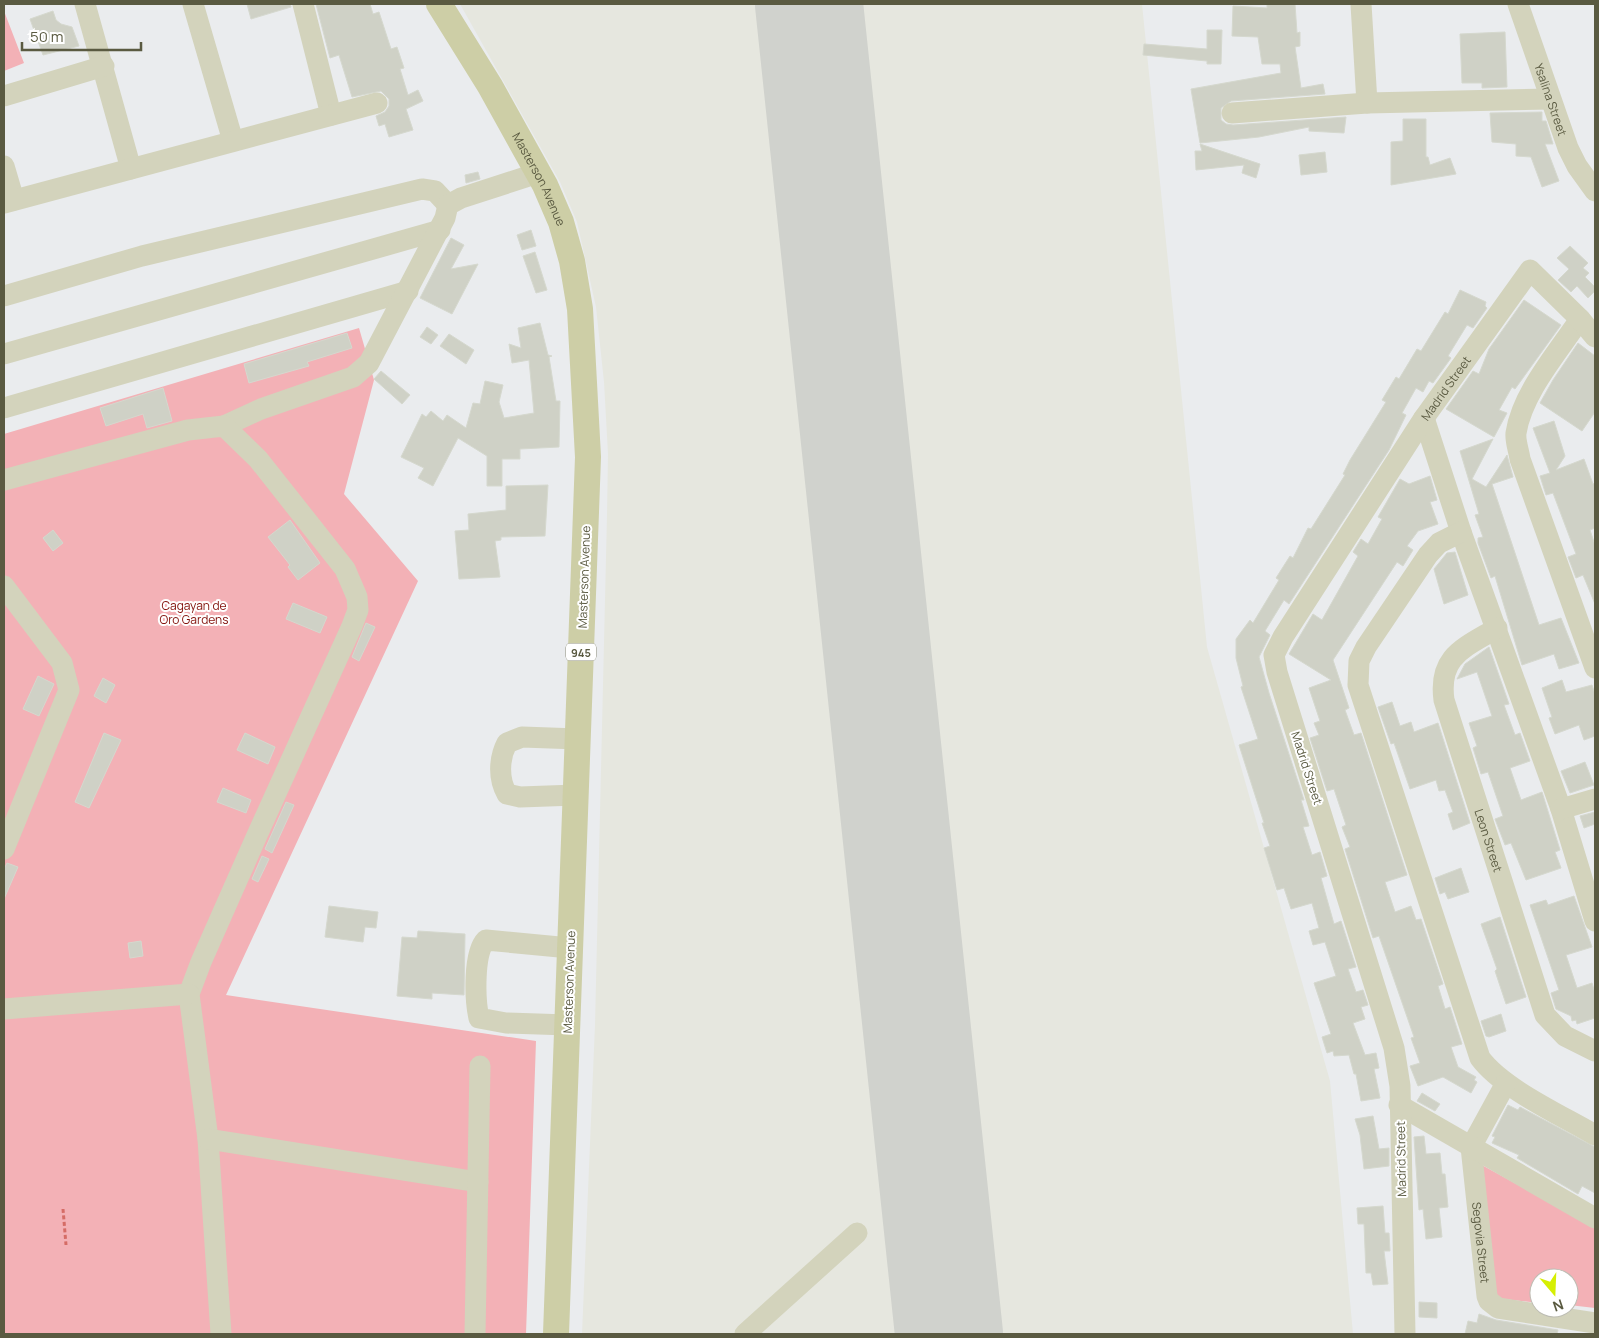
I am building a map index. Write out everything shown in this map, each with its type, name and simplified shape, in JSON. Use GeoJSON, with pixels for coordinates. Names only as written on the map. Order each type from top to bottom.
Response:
{"type":"FeatureCollection","features":[{"type":"Feature","properties":{"kind":"main road","name":"Masterson Avenue"},"geometry":{"type":"LineString","coordinates":[[439,4],[490,86],[538,173],[561,222],[572,261],[580,309],[588,457],[556,1334]]}},
{"type":"Feature","properties":{"kind":"street"},"geometry":{"type":"LineString","coordinates":[[85,4],[104,66],[131,168]]}},
{"type":"Feature","properties":{"kind":"street"},"geometry":{"type":"LineString","coordinates":[[193,4],[233,141]]}},
{"type":"Feature","properties":{"kind":"street"},"geometry":{"type":"LineString","coordinates":[[302,4],[332,115]]}},
{"type":"Feature","properties":{"kind":"street"},"geometry":{"type":"LineString","coordinates":[[1361,4],[1367,103]]}},
{"type":"Feature","properties":{"kind":"street","name":"Ysalina Street"},"geometry":{"type":"LineString","coordinates":[[1518,4],[1550,99],[1577,166],[1595,191]]}},
{"type":"Feature","properties":{"kind":"street"},"geometry":{"type":"LineString","coordinates":[[4,96],[104,66]]}},
{"type":"Feature","properties":{"kind":"street"},"geometry":{"type":"LineString","coordinates":[[1232,113],[1367,103],[1550,99]]}},
{"type":"Feature","properties":{"kind":"street"},"geometry":{"type":"LineString","coordinates":[[4,166],[9,201],[377,103]]}},
{"type":"Feature","properties":{"kind":"street"},"geometry":{"type":"LineString","coordinates":[[4,480],[188,430],[224,426],[261,409],[353,377],[369,363],[440,230],[448,205],[461,198],[538,173]]}},
{"type":"Feature","properties":{"kind":"street"},"geometry":{"type":"LineString","coordinates":[[4,296],[142,256],[422,189],[435,191],[448,205]]}},
{"type":"Feature","properties":{"kind":"street"},"geometry":{"type":"LineString","coordinates":[[4,354],[440,230]]}},
{"type":"Feature","properties":{"kind":"street","name":"Madrid Street"},"geometry":{"type":"LineString","coordinates":[[1405,1334],[1398,1069],[1388,1025],[1277,672],[1274,654],[1282,637],[1424,418],[1530,270],[1580,319]]}},
{"type":"Feature","properties":{"kind":"street"},"geometry":{"type":"LineString","coordinates":[[4,408],[408,291]]}},
{"type":"Feature","properties":{"kind":"street"},"geometry":{"type":"LineString","coordinates":[[1594,663],[1520,459],[1516,435],[1522,409],[1580,319],[1595,337]]}},
{"type":"Feature","properties":{"kind":"street"},"geometry":{"type":"LineString","coordinates":[[1424,418],[1461,532],[1561,809],[1588,875],[1595,921]]}},
{"type":"Feature","properties":{"kind":"street"},"geometry":{"type":"LineString","coordinates":[[221,1334],[208,1139],[189,994],[208,945],[358,610],[357,597],[345,569],[258,459],[224,426]]}},
{"type":"Feature","properties":{"kind":"street"},"geometry":{"type":"LineString","coordinates":[[1461,532],[1439,543],[1428,555],[1366,647],[1359,661],[1358,685],[1476,1049],[1487,1068],[1506,1083],[1595,1135]]}},
{"type":"Feature","properties":{"kind":"street"},"geometry":{"type":"LineString","coordinates":[[4,586],[62,664],[69,690],[4,849]]}},
{"type":"Feature","properties":{"kind":"street","name":"Leon Street"},"geometry":{"type":"LineString","coordinates":[[1497,628],[1464,648],[1450,660],[1441,683],[1444,700],[1545,1015],[1564,1036],[1595,1051]]}},
{"type":"Feature","properties":{"kind":"street"},"geometry":{"type":"LineString","coordinates":[[576,794],[520,797],[507,794],[501,784],[502,752],[507,743],[522,737],[578,739]]}},
{"type":"Feature","properties":{"kind":"street"},"geometry":{"type":"LineString","coordinates":[[1561,809],[1595,799]]}},
{"type":"Feature","properties":{"kind":"street"},"geometry":{"type":"LineString","coordinates":[[568,1025],[522,1024],[480,1018],[477,1007],[478,957],[481,945],[486,940],[570,948]]}},
{"type":"Feature","properties":{"kind":"street"},"geometry":{"type":"LineString","coordinates":[[4,1009],[189,994]]}},
{"type":"Feature","properties":{"kind":"street"},"geometry":{"type":"LineString","coordinates":[[475,1334],[480,1066]]}},
{"type":"Feature","properties":{"kind":"street"},"geometry":{"type":"LineString","coordinates":[[1471,1147],[1506,1083]]}},
{"type":"Feature","properties":{"kind":"street"},"geometry":{"type":"LineString","coordinates":[[1399,1105],[1595,1218]]}},
{"type":"Feature","properties":{"kind":"street"},"geometry":{"type":"LineString","coordinates":[[208,1139],[478,1182]]}},
{"type":"Feature","properties":{"kind":"street","name":"Segovia Street"},"geometry":{"type":"LineString","coordinates":[[1471,1147],[1486,1287],[1490,1302],[1498,1308],[1595,1324]]}},
{"type":"Feature","properties":{"kind":"street"},"geometry":{"type":"LineString","coordinates":[[745,1334],[857,1233]]}},
{"type":"Feature","properties":{"kind":"path"},"geometry":{"type":"LineString","coordinates":[[63,1209],[66,1245]]}},
{"type":"Feature","properties":{"kind":"shaded area"},"geometry":{"type":"Polygon","coordinates":[[[460,4],[1142,4],[1207,647],[1330,1081],[1353,1334],[582,1334],[595,1025],[607,515],[608,454],[604,382],[596,307],[577,222],[560,182],[460,4]]]}},
{"type":"Feature","properties":{"kind":"green space"},"geometry":{"type":"Polygon","coordinates":[[[4,11],[24,63],[4,71],[4,11]]]}},
{"type":"Feature","properties":{"kind":"green space","name":"Cagayan de Oro Gardens"},"geometry":{"type":"Polygon","coordinates":[[[359,328],[374,380],[344,494],[418,581],[226,995],[536,1041],[526,1334],[4,1334],[4,434],[359,328]]]}},
{"type":"Feature","properties":{"kind":"green space"},"geometry":{"type":"Polygon","coordinates":[[[1480,1164],[1595,1227],[1595,1308],[1579,1306],[1579,1268],[1529,1268],[1529,1302],[1494,1298],[1480,1164]]]}},
{"type":"Feature","properties":{"kind":"building"},"geometry":{"type":"Polygon","coordinates":[[[247,4],[290,4],[291,7],[251,19],[247,4]]]}},
{"type":"Feature","properties":{"kind":"building"},"geometry":{"type":"Polygon","coordinates":[[[316,4],[370,4],[373,14],[379,12],[391,49],[397,47],[404,68],[400,69],[408,95],[418,90],[423,101],[406,109],[413,130],[389,137],[385,124],[379,126],[376,116],[385,112],[389,106],[389,99],[381,91],[352,97],[339,55],[330,58],[316,4]]]}},
{"type":"Feature","properties":{"kind":"building"},"geometry":{"type":"Polygon","coordinates":[[[1267,4],[1295,4],[1297,33],[1300,32],[1300,46],[1295,47],[1301,88],[1323,84],[1325,94],[1231,101],[1221,108],[1221,120],[1226,124],[1233,125],[1346,117],[1344,133],[1309,131],[1309,127],[1259,137],[1200,143],[1191,89],[1281,73],[1280,64],[1262,64],[1258,37],[1232,36],[1233,6],[1267,8],[1267,4]]]}},
{"type":"Feature","properties":{"kind":"building"},"geometry":{"type":"Polygon","coordinates":[[[53,11],[56,20],[61,24],[72,27],[79,46],[43,55],[30,19],[53,11]]]}},
{"type":"Feature","properties":{"kind":"building"},"geometry":{"type":"Polygon","coordinates":[[[1207,30],[1222,30],[1221,64],[1207,64],[1207,61],[1143,55],[1144,44],[1207,49],[1207,30]]]}},
{"type":"Feature","properties":{"kind":"building"},"geometry":{"type":"Polygon","coordinates":[[[1505,32],[1507,87],[1482,88],[1482,83],[1462,83],[1460,34],[1505,32]]]}},
{"type":"Feature","properties":{"kind":"building"},"geometry":{"type":"Polygon","coordinates":[[[1542,112],[1542,121],[1546,121],[1553,144],[1545,144],[1559,181],[1542,187],[1531,157],[1516,156],[1516,144],[1492,142],[1490,113],[1542,112]]]}},
{"type":"Feature","properties":{"kind":"building"},"geometry":{"type":"Polygon","coordinates":[[[1403,119],[1426,119],[1426,157],[1428,157],[1430,165],[1450,158],[1456,174],[1391,185],[1391,142],[1403,141],[1403,119]]]}},
{"type":"Feature","properties":{"kind":"building"},"geometry":{"type":"Polygon","coordinates":[[[1200,144],[1260,164],[1256,178],[1242,173],[1244,165],[1196,170],[1195,151],[1202,151],[1200,144]]]}},
{"type":"Feature","properties":{"kind":"building"},"geometry":{"type":"Polygon","coordinates":[[[1325,152],[1327,172],[1301,175],[1299,155],[1325,152]]]}},
{"type":"Feature","properties":{"kind":"building"},"geometry":{"type":"Polygon","coordinates":[[[478,172],[480,179],[466,183],[465,175],[478,172]]]}},
{"type":"Feature","properties":{"kind":"building"},"geometry":{"type":"Polygon","coordinates":[[[531,230],[536,246],[522,250],[517,235],[531,230]]]}},
{"type":"Feature","properties":{"kind":"building"},"geometry":{"type":"Polygon","coordinates":[[[451,238],[464,245],[451,269],[478,264],[452,314],[420,298],[451,238]]]}},
{"type":"Feature","properties":{"kind":"building"},"geometry":{"type":"Polygon","coordinates":[[[1570,246],[1588,263],[1583,268],[1589,273],[1585,277],[1595,287],[1595,291],[1588,298],[1577,286],[1571,292],[1558,280],[1569,269],[1557,258],[1570,246]]]}},
{"type":"Feature","properties":{"kind":"building"},"geometry":{"type":"Polygon","coordinates":[[[535,252],[547,290],[536,293],[523,256],[535,252]]]}},
{"type":"Feature","properties":{"kind":"building"},"geometry":{"type":"Polygon","coordinates":[[[1460,290],[1486,302],[1485,306],[1487,308],[1473,328],[1467,325],[1448,356],[1451,358],[1433,383],[1429,381],[1423,392],[1416,388],[1402,413],[1406,415],[1389,450],[1289,604],[1284,600],[1265,631],[1270,635],[1259,657],[1304,800],[1301,800],[1309,826],[1303,827],[1312,855],[1320,852],[1327,876],[1321,878],[1334,924],[1341,921],[1356,967],[1348,969],[1356,992],[1363,990],[1368,1005],[1361,1007],[1365,1019],[1353,1023],[1365,1055],[1376,1053],[1379,1068],[1374,1069],[1380,1098],[1361,1101],[1356,1074],[1354,1074],[1349,1055],[1334,1056],[1333,1051],[1327,1053],[1322,1037],[1331,1034],[1314,983],[1336,976],[1325,942],[1313,945],[1309,931],[1319,928],[1312,903],[1291,909],[1284,888],[1277,890],[1264,848],[1270,846],[1239,745],[1258,739],[1241,687],[1243,686],[1236,658],[1236,639],[1250,620],[1253,623],[1279,580],[1276,578],[1290,556],[1293,558],[1308,528],[1311,529],[1345,475],[1343,474],[1350,460],[1386,402],[1382,400],[1396,377],[1399,379],[1417,349],[1421,351],[1445,312],[1448,314],[1460,290]]]}},
{"type":"Feature","properties":{"kind":"building"},"geometry":{"type":"Polygon","coordinates":[[[1524,300],[1561,325],[1515,389],[1512,387],[1499,410],[1507,413],[1494,437],[1446,409],[1473,371],[1479,374],[1489,349],[1524,300]]]}},
{"type":"Feature","properties":{"kind":"building"},"geometry":{"type":"Polygon","coordinates":[[[540,323],[548,355],[552,356],[549,357],[556,401],[560,401],[559,447],[520,449],[520,459],[502,459],[502,486],[487,486],[487,456],[458,438],[433,486],[418,478],[424,468],[401,457],[422,414],[426,417],[431,411],[443,421],[447,415],[466,428],[473,403],[480,404],[485,381],[503,385],[499,402],[504,418],[534,413],[529,360],[512,363],[509,344],[521,348],[518,328],[540,323]]]}},
{"type":"Feature","properties":{"kind":"building"},"geometry":{"type":"Polygon","coordinates":[[[427,327],[438,335],[431,344],[420,337],[427,327]]]}},
{"type":"Feature","properties":{"kind":"building"},"geometry":{"type":"Polygon","coordinates":[[[347,333],[352,348],[307,362],[309,366],[249,383],[244,364],[347,333]]]}},
{"type":"Feature","properties":{"kind":"building"},"geometry":{"type":"Polygon","coordinates":[[[449,334],[474,350],[466,364],[440,346],[449,334]]]}},
{"type":"Feature","properties":{"kind":"building"},"geometry":{"type":"Polygon","coordinates":[[[1578,343],[1595,356],[1595,412],[1582,431],[1540,403],[1578,343]]]}},
{"type":"Feature","properties":{"kind":"building"},"geometry":{"type":"Polygon","coordinates":[[[381,371],[410,395],[402,404],[374,379],[381,371]]]}},
{"type":"Feature","properties":{"kind":"building"},"geometry":{"type":"Polygon","coordinates":[[[163,388],[172,421],[147,428],[143,414],[106,426],[100,408],[163,388]]]}},
{"type":"Feature","properties":{"kind":"building"},"geometry":{"type":"Polygon","coordinates":[[[1554,421],[1565,456],[1556,470],[1584,459],[1593,484],[1595,483],[1595,528],[1590,530],[1595,545],[1595,604],[1583,575],[1576,578],[1568,557],[1576,554],[1553,493],[1546,495],[1540,476],[1550,473],[1533,428],[1554,421]]]}},
{"type":"Feature","properties":{"kind":"building"},"geometry":{"type":"Polygon","coordinates":[[[1493,439],[1472,479],[1486,487],[1507,455],[1513,477],[1492,484],[1539,625],[1561,618],[1579,663],[1559,669],[1554,654],[1522,665],[1495,576],[1491,578],[1478,543],[1478,538],[1483,537],[1475,515],[1479,514],[1460,451],[1493,439]]]}},
{"type":"Feature","properties":{"kind":"building"},"geometry":{"type":"Polygon","coordinates":[[[1430,476],[1437,500],[1430,502],[1438,524],[1418,531],[1407,546],[1413,550],[1403,566],[1397,562],[1333,660],[1349,708],[1345,710],[1354,735],[1361,733],[1407,875],[1385,882],[1395,912],[1411,906],[1416,920],[1421,919],[1443,984],[1438,986],[1445,1009],[1450,1007],[1462,1044],[1451,1047],[1458,1067],[1476,1077],[1474,1080],[1477,1082],[1471,1093],[1443,1077],[1418,1086],[1410,1066],[1420,1063],[1411,1038],[1414,1037],[1379,936],[1373,938],[1345,849],[1350,847],[1342,827],[1346,825],[1334,789],[1327,791],[1310,738],[1319,735],[1314,723],[1320,721],[1309,688],[1331,680],[1289,654],[1313,614],[1322,620],[1358,556],[1353,552],[1361,539],[1368,544],[1382,519],[1378,517],[1400,479],[1409,484],[1430,476]]]}},
{"type":"Feature","properties":{"kind":"building"},"geometry":{"type":"Polygon","coordinates":[[[548,485],[545,536],[501,537],[501,540],[495,541],[500,577],[459,579],[455,531],[469,530],[468,514],[506,510],[506,486],[548,485]]]}},
{"type":"Feature","properties":{"kind":"building"},"geometry":{"type":"Polygon","coordinates":[[[290,520],[320,563],[298,580],[288,567],[290,565],[268,537],[290,520]]]}},
{"type":"Feature","properties":{"kind":"building"},"geometry":{"type":"Polygon","coordinates":[[[53,530],[63,543],[53,551],[43,538],[53,530]]]}},
{"type":"Feature","properties":{"kind":"building"},"geometry":{"type":"Polygon","coordinates":[[[1455,552],[1468,595],[1444,604],[1434,569],[1447,553],[1455,552]]]}},
{"type":"Feature","properties":{"kind":"building"},"geometry":{"type":"Polygon","coordinates":[[[293,603],[327,617],[320,633],[286,619],[293,603]]]}},
{"type":"Feature","properties":{"kind":"building"},"geometry":{"type":"Polygon","coordinates":[[[366,623],[375,627],[359,661],[352,657],[366,623]]]}},
{"type":"Feature","properties":{"kind":"building"},"geometry":{"type":"Polygon","coordinates":[[[1489,647],[1509,704],[1504,705],[1515,735],[1520,733],[1530,761],[1510,768],[1521,800],[1542,792],[1560,850],[1555,852],[1561,868],[1526,880],[1511,843],[1505,845],[1495,819],[1503,816],[1488,772],[1481,774],[1473,748],[1477,746],[1469,723],[1492,716],[1477,672],[1457,679],[1465,664],[1489,647]]]}},
{"type":"Feature","properties":{"kind":"building"},"geometry":{"type":"Polygon","coordinates":[[[38,676],[54,684],[39,716],[23,709],[38,676]]]}},
{"type":"Feature","properties":{"kind":"building"},"geometry":{"type":"Polygon","coordinates":[[[103,678],[115,685],[106,703],[94,696],[103,678]]]}},
{"type":"Feature","properties":{"kind":"building"},"geometry":{"type":"Polygon","coordinates":[[[1562,680],[1566,692],[1592,685],[1595,694],[1595,736],[1584,740],[1579,725],[1555,734],[1549,718],[1552,717],[1542,688],[1562,680]]]}},
{"type":"Feature","properties":{"kind":"building"},"geometry":{"type":"Polygon","coordinates":[[[1392,702],[1400,726],[1411,722],[1414,732],[1438,723],[1470,823],[1453,830],[1448,814],[1453,812],[1445,790],[1439,791],[1436,780],[1410,789],[1394,743],[1391,744],[1378,707],[1392,702]]]}},
{"type":"Feature","properties":{"kind":"building"},"geometry":{"type":"Polygon","coordinates":[[[104,733],[121,740],[89,808],[75,802],[104,733]]]}},
{"type":"Feature","properties":{"kind":"building"},"geometry":{"type":"Polygon","coordinates":[[[245,733],[275,747],[268,764],[237,750],[245,733]]]}},
{"type":"Feature","properties":{"kind":"building"},"geometry":{"type":"Polygon","coordinates":[[[1585,762],[1594,785],[1570,793],[1561,771],[1585,762]]]}},
{"type":"Feature","properties":{"kind":"building"},"geometry":{"type":"Polygon","coordinates":[[[223,788],[251,800],[246,813],[217,802],[223,788]]]}},
{"type":"Feature","properties":{"kind":"building"},"geometry":{"type":"Polygon","coordinates":[[[286,802],[294,805],[272,853],[265,849],[286,802]]]}},
{"type":"Feature","properties":{"kind":"building"},"geometry":{"type":"Polygon","coordinates":[[[1595,812],[1595,824],[1584,828],[1580,816],[1595,812]]]}},
{"type":"Feature","properties":{"kind":"building"},"geometry":{"type":"Polygon","coordinates":[[[262,856],[269,859],[258,882],[252,879],[262,856]]]}},
{"type":"Feature","properties":{"kind":"building"},"geometry":{"type":"Polygon","coordinates":[[[7,863],[18,867],[4,899],[4,869],[7,863]]]}},
{"type":"Feature","properties":{"kind":"building"},"geometry":{"type":"Polygon","coordinates":[[[1461,868],[1469,892],[1448,899],[1445,892],[1440,894],[1435,878],[1461,868]]]}},
{"type":"Feature","properties":{"kind":"building"},"geometry":{"type":"Polygon","coordinates":[[[1574,896],[1592,947],[1566,955],[1577,988],[1592,983],[1595,993],[1595,1018],[1577,1024],[1576,1020],[1572,1021],[1571,1016],[1556,1009],[1551,993],[1559,990],[1530,905],[1546,900],[1548,905],[1574,896]]]}},
{"type":"Feature","properties":{"kind":"building"},"geometry":{"type":"Polygon","coordinates":[[[329,906],[378,912],[376,928],[365,927],[363,942],[325,937],[329,906]]]}},
{"type":"Feature","properties":{"kind":"building"},"geometry":{"type":"Polygon","coordinates":[[[1500,917],[1526,997],[1506,1004],[1495,971],[1497,969],[1481,924],[1500,917]]]}},
{"type":"Feature","properties":{"kind":"building"},"geometry":{"type":"Polygon","coordinates":[[[418,931],[465,934],[464,995],[432,993],[432,999],[397,996],[402,937],[417,938],[418,931]]]}},
{"type":"Feature","properties":{"kind":"building"},"geometry":{"type":"Polygon","coordinates":[[[141,941],[143,956],[130,958],[128,943],[141,941]]]}},
{"type":"Feature","properties":{"kind":"building"},"geometry":{"type":"Polygon","coordinates":[[[1501,1014],[1506,1031],[1489,1037],[1486,1036],[1481,1021],[1501,1014]]]}},
{"type":"Feature","properties":{"kind":"building"},"geometry":{"type":"Polygon","coordinates":[[[1422,1093],[1440,1104],[1435,1111],[1417,1101],[1422,1093]]]}},
{"type":"Feature","properties":{"kind":"building"},"geometry":{"type":"Polygon","coordinates":[[[1508,1105],[1518,1110],[1520,1107],[1595,1147],[1595,1193],[1582,1186],[1578,1194],[1517,1158],[1519,1155],[1492,1143],[1495,1137],[1492,1136],[1508,1105]]]}},
{"type":"Feature","properties":{"kind":"building"},"geometry":{"type":"Polygon","coordinates":[[[1373,1116],[1379,1149],[1389,1148],[1389,1166],[1364,1169],[1360,1135],[1355,1119],[1373,1116]]]}},
{"type":"Feature","properties":{"kind":"building"},"geometry":{"type":"Polygon","coordinates":[[[1424,1136],[1426,1154],[1440,1153],[1442,1174],[1445,1174],[1448,1207],[1439,1208],[1442,1237],[1426,1239],[1423,1209],[1419,1210],[1414,1137],[1424,1136]]]}},
{"type":"Feature","properties":{"kind":"building"},"geometry":{"type":"Polygon","coordinates":[[[1383,1206],[1385,1233],[1389,1233],[1390,1251],[1384,1251],[1388,1284],[1373,1285],[1371,1273],[1366,1273],[1364,1224],[1358,1224],[1357,1208],[1383,1206]]]}},
{"type":"Feature","properties":{"kind":"building"},"geometry":{"type":"Polygon","coordinates":[[[1419,1302],[1437,1303],[1437,1318],[1419,1317],[1419,1302]]]}},
{"type":"Feature","properties":{"kind":"building"},"geometry":{"type":"Polygon","coordinates":[[[1479,1314],[1496,1320],[1558,1330],[1557,1334],[1465,1334],[1468,1321],[1477,1323],[1479,1314]]]}},
{"type":"Feature","properties":{"kind":"runway"},"geometry":{"type":"LineString","coordinates":[[809,4],[949,1334]]}}]}
